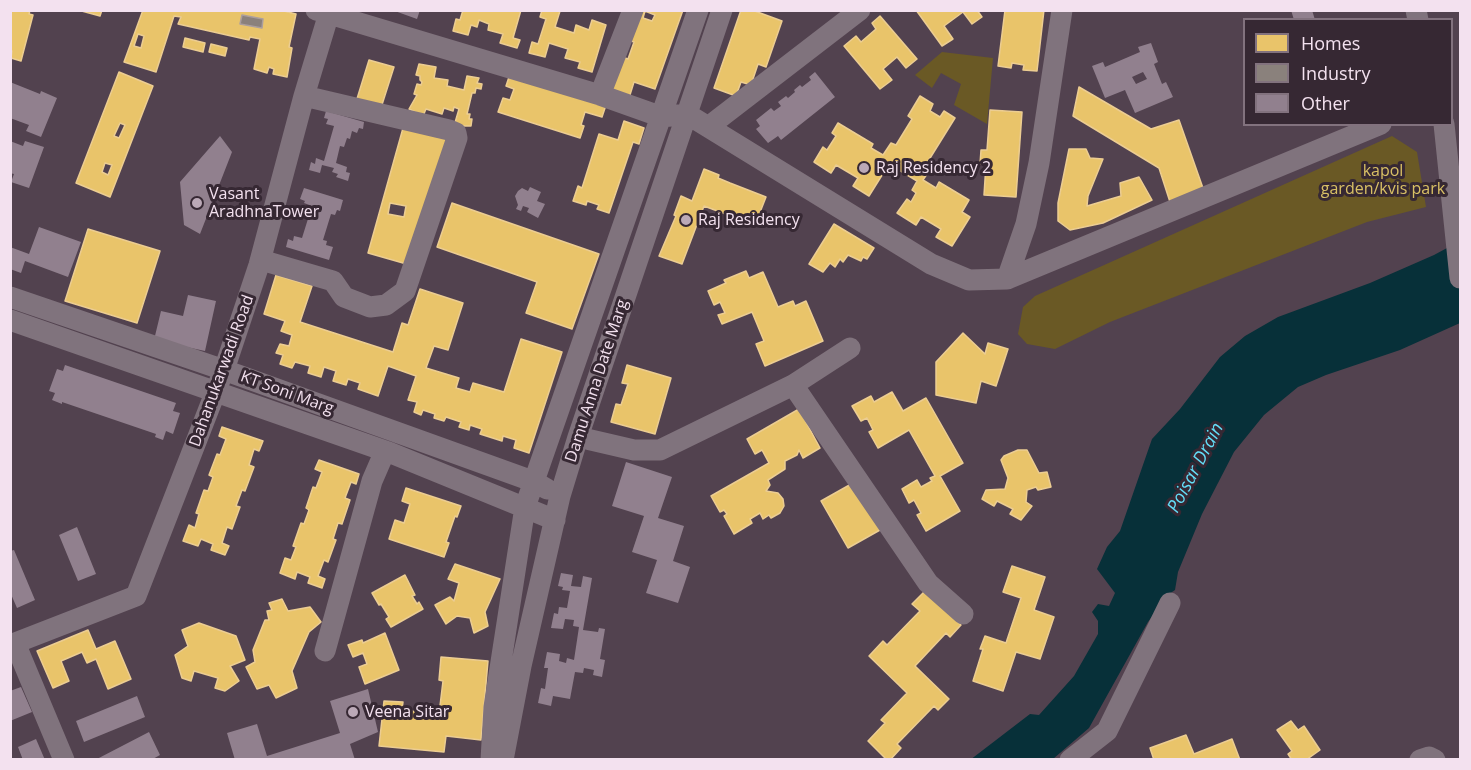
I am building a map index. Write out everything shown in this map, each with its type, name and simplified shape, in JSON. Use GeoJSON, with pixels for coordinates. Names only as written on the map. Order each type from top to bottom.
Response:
{"type":"FeatureCollection","features":[{"type":"Feature","properties":{"kind":"street"},"geometry":{"type":"LineString","coordinates":[[600,95],[633,10]]}},
{"type":"Feature","properties":{"kind":"street","name":"Damu Anna Date Marg"},"geometry":{"type":"LineString","coordinates":[[491,759],[494,707],[525,507],[698,10]]}},
{"type":"Feature","properties":{"kind":"street","name":"Damu Anna Date Marg"},"geometry":{"type":"LineString","coordinates":[[503,759],[521,666],[560,496],[722,10]]}},
{"type":"Feature","properties":{"kind":"street"},"geometry":{"type":"LineString","coordinates":[[708,127],[860,10]]}},
{"type":"Feature","properties":{"kind":"street"},"geometry":{"type":"LineString","coordinates":[[1007,279],[1026,224],[1039,163],[1062,10]]}},
{"type":"Feature","properties":{"kind":"street"},"geometry":{"type":"LineString","coordinates":[[325,12],[600,95],[662,117],[687,114],[931,264],[969,280],[1007,279],[1376,126]]}},
{"type":"Feature","properties":{"kind":"street","name":"Dahanukarwadi Road"},"geometry":{"type":"LineString","coordinates":[[13,644],[136,596],[224,370],[261,260],[325,12]]}},
{"type":"Feature","properties":{"kind":"street"},"geometry":{"type":"LineString","coordinates":[[261,260],[333,280],[344,297],[370,307],[386,305],[405,291],[457,138],[456,133],[449,130],[304,96]]}},
{"type":"Feature","properties":{"kind":"street"},"geometry":{"type":"LineString","coordinates":[[1444,126],[1461,278]]}},
{"type":"Feature","properties":{"kind":"street","name":"KT Soni Marg"},"geometry":{"type":"LineString","coordinates":[[10,297],[224,370],[535,482],[560,496]]}},
{"type":"Feature","properties":{"kind":"street","name":"KT Soni Marg"},"geometry":{"type":"LineString","coordinates":[[10,320],[385,451],[555,520]]}},
{"type":"Feature","properties":{"kind":"street"},"geometry":{"type":"LineString","coordinates":[[578,437],[634,450],[660,450],[794,386],[850,348]]}},
{"type":"Feature","properties":{"kind":"street"},"geometry":{"type":"LineString","coordinates":[[794,386],[928,583],[963,614]]}},
{"type":"Feature","properties":{"kind":"street"},"geometry":{"type":"LineString","coordinates":[[325,651],[372,481],[385,451]]}},
{"type":"Feature","properties":{"kind":"street"},"geometry":{"type":"LineString","coordinates":[[1070,759],[1107,731],[1170,603]]}},
{"type":"Feature","properties":{"kind":"street"},"geometry":{"type":"LineString","coordinates":[[13,644],[64,759]]}},
{"type":"Feature","properties":{"kind":"street"},"geometry":{"type":"LineString","coordinates":[[1420,759],[1429,757],[1435,759]]}},
{"type":"Feature","properties":{"kind":"green space"},"geometry":{"type":"Polygon","coordinates":[[[942,52],[993,58],[987,124],[954,105],[961,84],[941,73],[932,88],[915,75],[942,52]]]}},
{"type":"Feature","properties":{"kind":"green space","name":"kapol garden/kvis park"},"geometry":{"type":"Polygon","coordinates":[[[1392,136],[1417,152],[1426,207],[1367,222],[1110,322],[1055,349],[1027,344],[1018,334],[1023,307],[1035,296],[1392,136]]]}},
{"type":"Feature","properties":{"kind":"water","name":"Poisar Drain"},"geometry":{"type":"Polygon","coordinates":[[[1460,241],[1460,323],[1400,350],[1298,387],[1264,415],[1234,452],[1202,514],[1178,572],[1175,590],[1160,600],[1160,605],[1148,622],[1089,728],[1053,759],[970,760],[1030,714],[1039,715],[1074,676],[1098,634],[1098,621],[1092,612],[1098,604],[1109,606],[1115,593],[1097,569],[1107,547],[1120,531],[1152,439],[1180,409],[1220,357],[1245,336],[1278,317],[1370,283],[1460,241]]]}},
{"type":"Feature","properties":{"kind":"building: Homes"},"geometry":{"type":"Polygon","coordinates":[[[10,10],[30,10],[29,14],[33,15],[21,61],[11,58],[10,10]]]}},
{"type":"Feature","properties":{"kind":"building: Homes"},"geometry":{"type":"Polygon","coordinates":[[[78,10],[102,10],[100,16],[78,10]]]}},
{"type":"Feature","properties":{"kind":"building: Homes"},"geometry":{"type":"Polygon","coordinates":[[[143,10],[280,10],[296,14],[289,47],[292,48],[287,77],[273,74],[274,69],[269,67],[267,73],[254,69],[260,39],[250,37],[249,40],[178,24],[181,17],[174,16],[156,72],[124,62],[143,10]],[[138,34],[134,46],[141,48],[144,36],[138,34]]]}},
{"type":"Feature","properties":{"kind":"building: Homes"},"geometry":{"type":"Polygon","coordinates":[[[463,10],[521,10],[513,38],[520,40],[517,48],[500,43],[503,34],[488,30],[489,24],[479,20],[477,27],[471,25],[468,35],[453,31],[456,19],[460,20],[463,10]]]}},
{"type":"Feature","properties":{"kind":"building: Homes"},"geometry":{"type":"Polygon","coordinates":[[[542,10],[560,11],[555,27],[574,33],[576,25],[589,30],[592,20],[606,25],[592,72],[578,68],[580,62],[565,58],[568,49],[549,43],[545,57],[529,53],[532,42],[538,44],[546,19],[540,17],[542,10]]]}},
{"type":"Feature","properties":{"kind":"building: Homes"},"geometry":{"type":"Polygon","coordinates":[[[641,10],[683,10],[655,89],[634,82],[629,98],[608,87],[619,56],[628,59],[634,42],[625,39],[641,10]],[[645,11],[643,18],[652,21],[655,15],[645,11]]]}},
{"type":"Feature","properties":{"kind":"building: Homes"},"geometry":{"type":"Polygon","coordinates":[[[741,10],[752,10],[782,21],[766,67],[758,64],[751,85],[741,82],[736,96],[714,88],[741,10]]]}},
{"type":"Feature","properties":{"kind":"building: Homes"},"geometry":{"type":"Polygon","coordinates":[[[916,10],[977,10],[982,17],[972,24],[963,12],[944,26],[953,39],[942,46],[916,10]]]}},
{"type":"Feature","properties":{"kind":"building: Homes"},"geometry":{"type":"Polygon","coordinates":[[[1005,10],[1044,10],[1037,71],[1023,70],[1024,65],[1012,63],[1011,68],[998,66],[1005,10]]]}},
{"type":"Feature","properties":{"kind":"building: Homes"},"geometry":{"type":"Polygon","coordinates":[[[880,16],[917,59],[906,68],[897,57],[883,69],[892,80],[880,89],[844,46],[856,36],[861,42],[876,29],[872,23],[880,16]]]}},
{"type":"Feature","properties":{"kind":"building: Homes"},"geometry":{"type":"Polygon","coordinates":[[[185,38],[205,43],[203,52],[183,47],[185,38]]]}},
{"type":"Feature","properties":{"kind":"building: Homes"},"geometry":{"type":"Polygon","coordinates":[[[211,44],[227,48],[225,56],[209,52],[211,44]]]}},
{"type":"Feature","properties":{"kind":"building: Homes"},"geometry":{"type":"Polygon","coordinates":[[[369,60],[394,67],[380,111],[356,102],[369,60]]]}},
{"type":"Feature","properties":{"kind":"building: Homes"},"geometry":{"type":"Polygon","coordinates":[[[419,64],[436,67],[434,78],[448,80],[447,86],[464,90],[467,76],[479,78],[477,83],[482,84],[481,89],[476,88],[475,93],[472,93],[467,114],[470,114],[469,119],[472,119],[471,126],[454,126],[459,109],[454,107],[453,111],[444,108],[442,114],[426,109],[423,116],[409,109],[417,95],[414,94],[417,84],[421,85],[422,82],[420,76],[416,75],[419,64]]]}},
{"type":"Feature","properties":{"kind":"building: Homes"},"geometry":{"type":"Polygon","coordinates":[[[119,72],[153,86],[110,197],[76,183],[119,72]],[[120,123],[114,136],[119,138],[125,125],[120,123]],[[105,163],[102,172],[108,175],[112,165],[105,163]]]}},
{"type":"Feature","properties":{"kind":"building: Homes"},"geometry":{"type":"Polygon","coordinates":[[[510,74],[608,99],[602,117],[585,112],[580,138],[498,112],[503,98],[510,100],[514,89],[506,86],[510,74]]]}},
{"type":"Feature","properties":{"kind":"building: Homes"},"geometry":{"type":"Polygon","coordinates":[[[1079,87],[1151,129],[1179,120],[1204,191],[1170,202],[1159,168],[1073,116],[1079,87]]]}},
{"type":"Feature","properties":{"kind":"building: Homes","name":"Raj Residency 2"},"geometry":{"type":"Polygon","coordinates":[[[920,96],[933,104],[930,111],[940,117],[944,111],[955,118],[922,171],[927,174],[923,180],[936,188],[939,182],[969,200],[962,212],[970,217],[952,246],[936,237],[941,229],[921,217],[916,225],[897,213],[907,199],[911,202],[916,193],[912,190],[917,181],[889,164],[869,196],[853,186],[858,178],[836,165],[831,173],[814,162],[823,147],[827,150],[836,136],[832,133],[838,123],[873,144],[871,148],[883,155],[891,143],[896,145],[912,119],[908,116],[920,96]]]}},
{"type":"Feature","properties":{"kind":"building: Homes"},"geometry":{"type":"Polygon","coordinates":[[[990,110],[1022,112],[1016,197],[984,195],[986,164],[980,164],[981,150],[987,150],[990,110]]]}},
{"type":"Feature","properties":{"kind":"building: Homes"},"geometry":{"type":"Polygon","coordinates":[[[405,121],[453,134],[410,265],[368,253],[405,121]],[[390,203],[388,214],[404,217],[406,206],[390,203]]]}},
{"type":"Feature","properties":{"kind":"building: Homes"},"geometry":{"type":"Polygon","coordinates":[[[624,121],[644,128],[639,144],[633,142],[609,213],[597,209],[599,205],[587,201],[586,205],[573,201],[578,186],[582,188],[599,134],[618,140],[624,121]]]}},
{"type":"Feature","properties":{"kind":"building: Homes"},"geometry":{"type":"Polygon","coordinates":[[[1069,149],[1086,149],[1090,158],[1103,159],[1088,196],[1087,206],[1121,196],[1120,183],[1139,177],[1152,200],[1103,223],[1070,230],[1058,221],[1058,203],[1069,149]]]}},
{"type":"Feature","properties":{"kind":"building: Homes","name":"Raj Residency"},"geometry":{"type":"Polygon","coordinates":[[[704,169],[719,175],[718,178],[766,197],[755,225],[704,206],[682,264],[659,256],[676,216],[674,215],[681,196],[692,201],[704,169]]]}},
{"type":"Feature","properties":{"kind":"building: Homes"},"geometry":{"type":"Polygon","coordinates":[[[452,203],[599,254],[572,329],[526,313],[537,282],[437,247],[452,203]]]}},
{"type":"Feature","properties":{"kind":"building: Homes"},"geometry":{"type":"Polygon","coordinates":[[[834,224],[874,248],[867,259],[863,257],[861,261],[848,255],[843,262],[840,259],[835,267],[830,263],[823,272],[809,264],[834,224]]]}},
{"type":"Feature","properties":{"kind":"building: Homes"},"geometry":{"type":"Polygon","coordinates":[[[88,229],[160,251],[137,323],[65,301],[88,229]]]}},
{"type":"Feature","properties":{"kind":"building: Homes"},"geometry":{"type":"Polygon","coordinates":[[[746,271],[749,278],[763,272],[778,307],[793,301],[795,306],[806,301],[823,341],[765,366],[756,344],[764,341],[752,312],[722,324],[718,315],[725,313],[720,302],[714,305],[708,291],[726,283],[724,280],[746,271]]]}},
{"type":"Feature","properties":{"kind":"building: Homes"},"geometry":{"type":"Polygon","coordinates":[[[276,275],[312,286],[300,322],[393,352],[402,323],[408,325],[420,289],[463,303],[448,350],[434,346],[426,368],[459,378],[456,388],[470,392],[473,383],[504,392],[521,339],[562,352],[529,453],[514,448],[516,440],[503,436],[502,441],[480,434],[482,429],[470,425],[469,430],[459,427],[461,422],[446,417],[444,421],[434,418],[435,414],[423,410],[421,415],[414,412],[417,402],[408,400],[416,376],[388,366],[378,396],[358,389],[360,383],[348,379],[346,385],[333,381],[336,371],[324,367],[321,377],[308,373],[310,366],[295,362],[292,368],[280,364],[283,355],[276,353],[280,344],[289,346],[292,335],[281,331],[285,321],[264,314],[276,275]]]}},
{"type":"Feature","properties":{"kind":"building: Homes"},"geometry":{"type":"Polygon","coordinates":[[[963,333],[985,354],[988,343],[1008,349],[996,386],[981,381],[976,403],[936,395],[936,362],[963,333]]]}},
{"type":"Feature","properties":{"kind":"building: Homes"},"geometry":{"type":"Polygon","coordinates":[[[627,365],[671,378],[655,434],[611,422],[616,404],[621,405],[628,384],[622,383],[627,365]]]}},
{"type":"Feature","properties":{"kind":"building: Homes"},"geometry":{"type":"Polygon","coordinates":[[[892,392],[903,411],[926,398],[963,463],[940,476],[960,511],[926,531],[917,515],[921,513],[914,500],[909,503],[902,489],[917,480],[921,487],[932,481],[930,478],[935,476],[909,430],[878,448],[869,432],[873,430],[867,418],[861,421],[852,406],[871,396],[874,402],[892,392]]]}},
{"type":"Feature","properties":{"kind":"building: Homes"},"geometry":{"type":"Polygon","coordinates":[[[799,409],[820,448],[803,458],[799,450],[797,455],[785,461],[785,469],[768,480],[770,485],[766,491],[778,493],[783,499],[784,506],[780,513],[763,519],[760,513],[750,519],[752,523],[734,534],[724,516],[727,514],[724,510],[720,512],[711,496],[769,463],[762,450],[755,454],[747,439],[799,409]]]}},
{"type":"Feature","properties":{"kind":"building: Homes"},"geometry":{"type":"Polygon","coordinates":[[[222,427],[263,441],[259,451],[254,449],[249,465],[254,467],[245,491],[242,490],[236,506],[240,507],[232,529],[227,527],[222,543],[229,546],[225,555],[211,550],[213,544],[201,539],[198,546],[183,541],[189,525],[195,528],[199,514],[196,513],[204,490],[208,491],[213,477],[209,475],[226,439],[219,436],[222,427]]]}},
{"type":"Feature","properties":{"kind":"building: Homes"},"geometry":{"type":"Polygon","coordinates":[[[1018,450],[1027,450],[1039,473],[1047,472],[1051,487],[1038,490],[1036,487],[1027,490],[1026,502],[1032,506],[1021,520],[1010,514],[1013,509],[997,501],[994,506],[982,499],[986,490],[1005,489],[1008,478],[1001,460],[1004,456],[1018,450]]]}},
{"type":"Feature","properties":{"kind":"building: Homes"},"geometry":{"type":"Polygon","coordinates":[[[319,460],[359,474],[356,484],[351,482],[345,498],[350,500],[342,524],[338,523],[333,539],[336,540],[328,562],[324,560],[318,576],[325,579],[322,588],[308,583],[310,577],[297,572],[295,579],[280,573],[285,558],[291,560],[301,523],[304,524],[309,510],[306,508],[313,487],[316,488],[322,472],[315,469],[319,460]]]}},
{"type":"Feature","properties":{"kind":"building: Homes"},"geometry":{"type":"Polygon","coordinates":[[[853,483],[880,530],[848,548],[821,501],[853,483]]]}},
{"type":"Feature","properties":{"kind":"building: Homes"},"geometry":{"type":"Polygon","coordinates":[[[406,488],[461,506],[446,542],[449,543],[444,557],[389,539],[395,520],[404,523],[410,504],[402,501],[406,488]]]}},
{"type":"Feature","properties":{"kind":"building: Homes"},"geometry":{"type":"Polygon","coordinates":[[[455,564],[500,579],[485,612],[488,626],[474,633],[470,618],[457,616],[446,624],[435,605],[450,597],[454,601],[459,583],[448,579],[455,564]]]}},
{"type":"Feature","properties":{"kind":"building: Homes"},"geometry":{"type":"Polygon","coordinates":[[[1012,566],[1045,577],[1034,610],[1054,617],[1040,659],[1016,652],[1003,691],[973,681],[985,636],[1006,643],[1021,598],[1003,592],[1012,566]]]}},
{"type":"Feature","properties":{"kind":"building: Homes"},"geometry":{"type":"Polygon","coordinates":[[[405,575],[415,595],[412,596],[423,609],[391,627],[386,619],[389,617],[372,593],[405,575]]]}},
{"type":"Feature","properties":{"kind":"building: Homes"},"geometry":{"type":"Polygon","coordinates":[[[925,591],[961,625],[950,637],[946,633],[915,666],[949,699],[938,710],[934,706],[897,744],[901,748],[890,760],[887,760],[868,741],[885,723],[881,720],[907,693],[869,656],[883,641],[887,645],[920,611],[912,604],[925,591]]]}},
{"type":"Feature","properties":{"kind":"building: Homes"},"geometry":{"type":"Polygon","coordinates":[[[282,599],[288,611],[310,607],[321,622],[309,632],[292,671],[297,688],[276,698],[269,685],[257,689],[246,667],[255,662],[253,650],[265,620],[269,620],[267,611],[272,610],[269,603],[282,599]]]}},
{"type":"Feature","properties":{"kind":"building: Homes"},"geometry":{"type":"Polygon","coordinates":[[[199,623],[236,636],[245,660],[230,666],[239,681],[225,691],[215,688],[218,678],[194,671],[191,681],[182,678],[175,655],[188,646],[182,630],[199,623]]]}},
{"type":"Feature","properties":{"kind":"building: Homes"},"geometry":{"type":"Polygon","coordinates":[[[88,630],[96,649],[115,641],[131,679],[108,689],[96,659],[87,663],[82,652],[61,661],[69,681],[53,688],[37,651],[88,630]]]}},
{"type":"Feature","properties":{"kind":"building: Homes"},"geometry":{"type":"Polygon","coordinates":[[[385,633],[399,670],[365,684],[359,667],[367,664],[363,653],[353,657],[348,645],[362,640],[363,643],[385,633]]]}},
{"type":"Feature","properties":{"kind":"building: Homes"},"geometry":{"type":"Polygon","coordinates":[[[441,657],[488,661],[481,740],[446,736],[444,752],[379,746],[384,701],[403,702],[402,710],[439,714],[443,681],[439,680],[441,657]]]}},
{"type":"Feature","properties":{"kind":"building: Homes"},"geometry":{"type":"Polygon","coordinates":[[[1291,721],[1298,730],[1304,726],[1320,750],[1306,760],[1292,760],[1288,754],[1292,751],[1277,730],[1291,721]]]}},
{"type":"Feature","properties":{"kind":"building: Homes"},"geometry":{"type":"Polygon","coordinates":[[[1186,735],[1194,754],[1232,739],[1240,760],[1154,760],[1150,748],[1186,735]]]}},
{"type":"Feature","properties":{"kind":"building: Industry"},"geometry":{"type":"Polygon","coordinates":[[[242,15],[263,19],[262,28],[240,24],[242,15]]]}},
{"type":"Feature","properties":{"kind":"building: Other"},"geometry":{"type":"Polygon","coordinates":[[[392,10],[420,10],[417,19],[392,10]]]}},
{"type":"Feature","properties":{"kind":"building: Other"},"geometry":{"type":"Polygon","coordinates":[[[1291,10],[1312,10],[1314,18],[1293,18],[1291,10]]]}},
{"type":"Feature","properties":{"kind":"building: Other"},"geometry":{"type":"Polygon","coordinates":[[[1151,43],[1158,62],[1154,64],[1162,84],[1166,82],[1173,97],[1135,113],[1125,90],[1105,98],[1092,66],[1103,62],[1105,67],[1140,52],[1138,47],[1151,43]],[[1143,72],[1132,77],[1136,84],[1147,79],[1143,72]]]}},
{"type":"Feature","properties":{"kind":"building: Other"},"geometry":{"type":"Polygon","coordinates":[[[815,72],[835,97],[781,140],[778,136],[768,143],[756,129],[760,126],[756,120],[771,108],[774,111],[781,106],[778,102],[786,96],[788,98],[800,85],[802,87],[811,80],[809,77],[815,72]]]}},
{"type":"Feature","properties":{"kind":"building: Other"},"geometry":{"type":"Polygon","coordinates":[[[10,82],[57,98],[41,137],[26,131],[29,125],[10,118],[10,82]]]}},
{"type":"Feature","properties":{"kind":"building: Other"},"geometry":{"type":"Polygon","coordinates":[[[326,111],[364,122],[363,129],[359,128],[357,133],[352,131],[344,147],[340,146],[336,163],[347,167],[346,172],[350,173],[348,181],[336,177],[338,174],[332,172],[334,168],[322,165],[320,173],[309,170],[311,162],[315,164],[316,158],[324,161],[334,126],[326,124],[328,119],[324,118],[326,111]]]}},
{"type":"Feature","properties":{"kind":"building: Other","name":"Vasant AradhnaTower"},"geometry":{"type":"Polygon","coordinates":[[[220,136],[232,152],[200,234],[184,225],[180,182],[220,136]]]}},
{"type":"Feature","properties":{"kind":"building: Other"},"geometry":{"type":"Polygon","coordinates":[[[10,141],[23,146],[25,141],[44,147],[29,188],[11,182],[14,174],[10,173],[10,141]]]}},
{"type":"Feature","properties":{"kind":"building: Other"},"geometry":{"type":"Polygon","coordinates":[[[530,187],[541,192],[537,201],[545,204],[538,218],[527,212],[529,208],[523,206],[521,211],[516,209],[518,205],[515,196],[518,191],[522,188],[528,191],[530,187]]]}},
{"type":"Feature","properties":{"kind":"building: Other"},"geometry":{"type":"Polygon","coordinates":[[[304,188],[343,200],[340,211],[337,210],[335,215],[331,214],[323,240],[327,241],[326,245],[333,247],[329,260],[286,247],[288,239],[293,241],[294,236],[302,238],[312,206],[300,199],[304,188]]]}},
{"type":"Feature","properties":{"kind":"building: Other"},"geometry":{"type":"Polygon","coordinates":[[[39,227],[81,242],[68,277],[25,261],[21,273],[10,269],[10,247],[29,254],[39,227]]]}},
{"type":"Feature","properties":{"kind":"building: Other"},"geometry":{"type":"Polygon","coordinates":[[[188,295],[216,301],[205,351],[154,340],[161,311],[183,316],[188,295]]]}},
{"type":"Feature","properties":{"kind":"building: Other"},"geometry":{"type":"Polygon","coordinates":[[[65,365],[176,403],[173,411],[180,413],[173,434],[166,431],[163,440],[155,437],[156,434],[52,400],[55,393],[49,391],[57,369],[63,371],[65,365]]]}},
{"type":"Feature","properties":{"kind":"building: Other"},"geometry":{"type":"Polygon","coordinates":[[[626,462],[672,477],[658,518],[684,526],[673,561],[690,567],[678,603],[646,593],[657,560],[632,552],[644,516],[612,506],[626,462]]]}},
{"type":"Feature","properties":{"kind":"building: Other"},"geometry":{"type":"Polygon","coordinates":[[[77,527],[96,574],[78,581],[59,535],[77,527]]]}},
{"type":"Feature","properties":{"kind":"building: Other"},"geometry":{"type":"Polygon","coordinates":[[[14,550],[35,600],[17,608],[10,592],[10,551],[14,550]]]}},
{"type":"Feature","properties":{"kind":"building: Other"},"geometry":{"type":"Polygon","coordinates":[[[561,573],[573,575],[571,586],[581,587],[583,576],[592,578],[583,630],[598,632],[599,628],[605,629],[600,659],[605,660],[602,677],[593,675],[594,670],[584,668],[583,673],[575,672],[570,699],[553,696],[551,706],[538,703],[541,688],[545,689],[548,668],[544,668],[547,652],[560,654],[559,661],[566,663],[567,658],[574,660],[579,627],[573,626],[574,620],[565,619],[563,629],[551,628],[554,613],[558,614],[559,607],[567,608],[570,591],[562,590],[563,587],[558,586],[561,573]]]}},
{"type":"Feature","properties":{"kind":"building: Other"},"geometry":{"type":"Polygon","coordinates":[[[21,687],[32,712],[10,721],[10,691],[21,687]]]}},
{"type":"Feature","properties":{"kind":"building: Other","name":"Veena Sitar"},"geometry":{"type":"Polygon","coordinates":[[[368,689],[378,732],[350,744],[355,760],[235,760],[227,733],[257,724],[267,756],[340,733],[330,701],[368,689]]]}},
{"type":"Feature","properties":{"kind":"building: Other"},"geometry":{"type":"Polygon","coordinates":[[[137,696],[145,717],[84,742],[76,721],[137,696]]]}},
{"type":"Feature","properties":{"kind":"building: Other"},"geometry":{"type":"Polygon","coordinates":[[[149,732],[160,755],[151,760],[95,760],[149,732]]]}},
{"type":"Feature","properties":{"kind":"building: Other"},"geometry":{"type":"Polygon","coordinates":[[[36,739],[45,760],[23,760],[18,747],[36,739]]]}},
{"type":"Feature","properties":{"kind":"place","name":"Raj Residency 2"},"geometry":{"type":"Point","coordinates":[864,168]}},
{"type":"Feature","properties":{"kind":"place","name":"Vasant AradhnaTower"},"geometry":{"type":"Point","coordinates":[197,203]}},
{"type":"Feature","properties":{"kind":"place","name":"Raj Residency"},"geometry":{"type":"Point","coordinates":[686,220]}},
{"type":"Feature","properties":{"kind":"place","name":"Veena Sitar"},"geometry":{"type":"Point","coordinates":[353,712]}}]}
